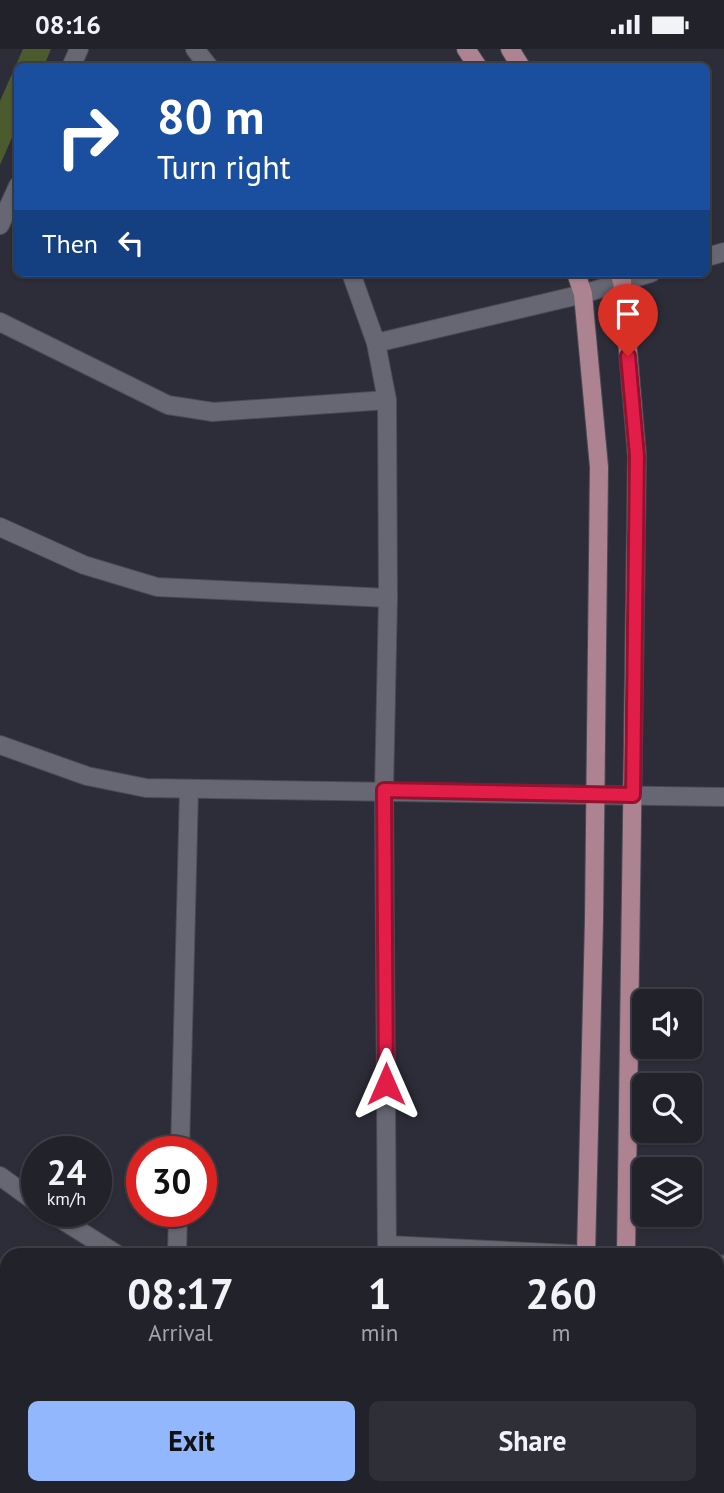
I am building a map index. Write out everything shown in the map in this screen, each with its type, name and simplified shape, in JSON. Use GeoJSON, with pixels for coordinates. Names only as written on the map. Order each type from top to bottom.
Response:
{"type":"FeatureCollection","features":[{"type":"Feature","properties":{"kind":"main road"},"geometry":{"type":"LineString","coordinates":[[577,277],[583,294],[599,467],[586,1248]]}},
{"type":"Feature","properties":{"kind":"main road"},"geometry":{"type":"LineString","coordinates":[[621,277],[637,456],[626,1248]]}},
{"type":"Feature","properties":{"kind":"street"},"geometry":{"type":"LineString","coordinates":[[195,49],[206,63]]}},
{"type":"Feature","properties":{"kind":"street"},"geometry":{"type":"LineString","coordinates":[[0,225],[14,195]]}},
{"type":"Feature","properties":{"kind":"street"},"geometry":{"type":"LineString","coordinates":[[352,277],[376,344],[387,400],[388,598],[384,790],[387,1248]]}},
{"type":"Feature","properties":{"kind":"street"},"geometry":{"type":"LineString","coordinates":[[376,344],[583,294],[621,277]]}},
{"type":"Feature","properties":{"kind":"street"},"geometry":{"type":"LineString","coordinates":[[0,322],[169,405],[213,412],[387,400]]}},
{"type":"Feature","properties":{"kind":"street"},"geometry":{"type":"LineString","coordinates":[[0,527],[83,565],[158,587],[388,598]]}},
{"type":"Feature","properties":{"kind":"street"},"geometry":{"type":"LineString","coordinates":[[2,751],[87,776],[146,788],[724,797]]}},
{"type":"Feature","properties":{"kind":"street"},"geometry":{"type":"LineString","coordinates":[[180,1136],[189,789]]}},
{"type":"Feature","properties":{"kind":"street"},"geometry":{"type":"LineString","coordinates":[[0,1176],[21,1191]]}},
{"type":"Feature","properties":{"kind":"street"},"geometry":{"type":"LineString","coordinates":[[73,1227],[107,1248]]}},
{"type":"Feature","properties":{"kind":"street"},"geometry":{"type":"LineString","coordinates":[[177,1248],[178,1227]]}},
{"type":"Feature","properties":{"kind":"green space"},"geometry":{"type":"Polygon","coordinates":[[[23,49],[51,49],[45,63],[17,63],[23,49]]]}},
{"type":"Feature","properties":{"kind":"green space"},"geometry":{"type":"Polygon","coordinates":[[[14,69],[14,133],[0,165],[0,101],[14,69]]]}},
{"type":"Feature","properties":{"kind":"route"},"geometry":{"type":"LineString","coordinates":[[386,1084],[384,790],[633,795],[637,456],[628,356]]}}]}
